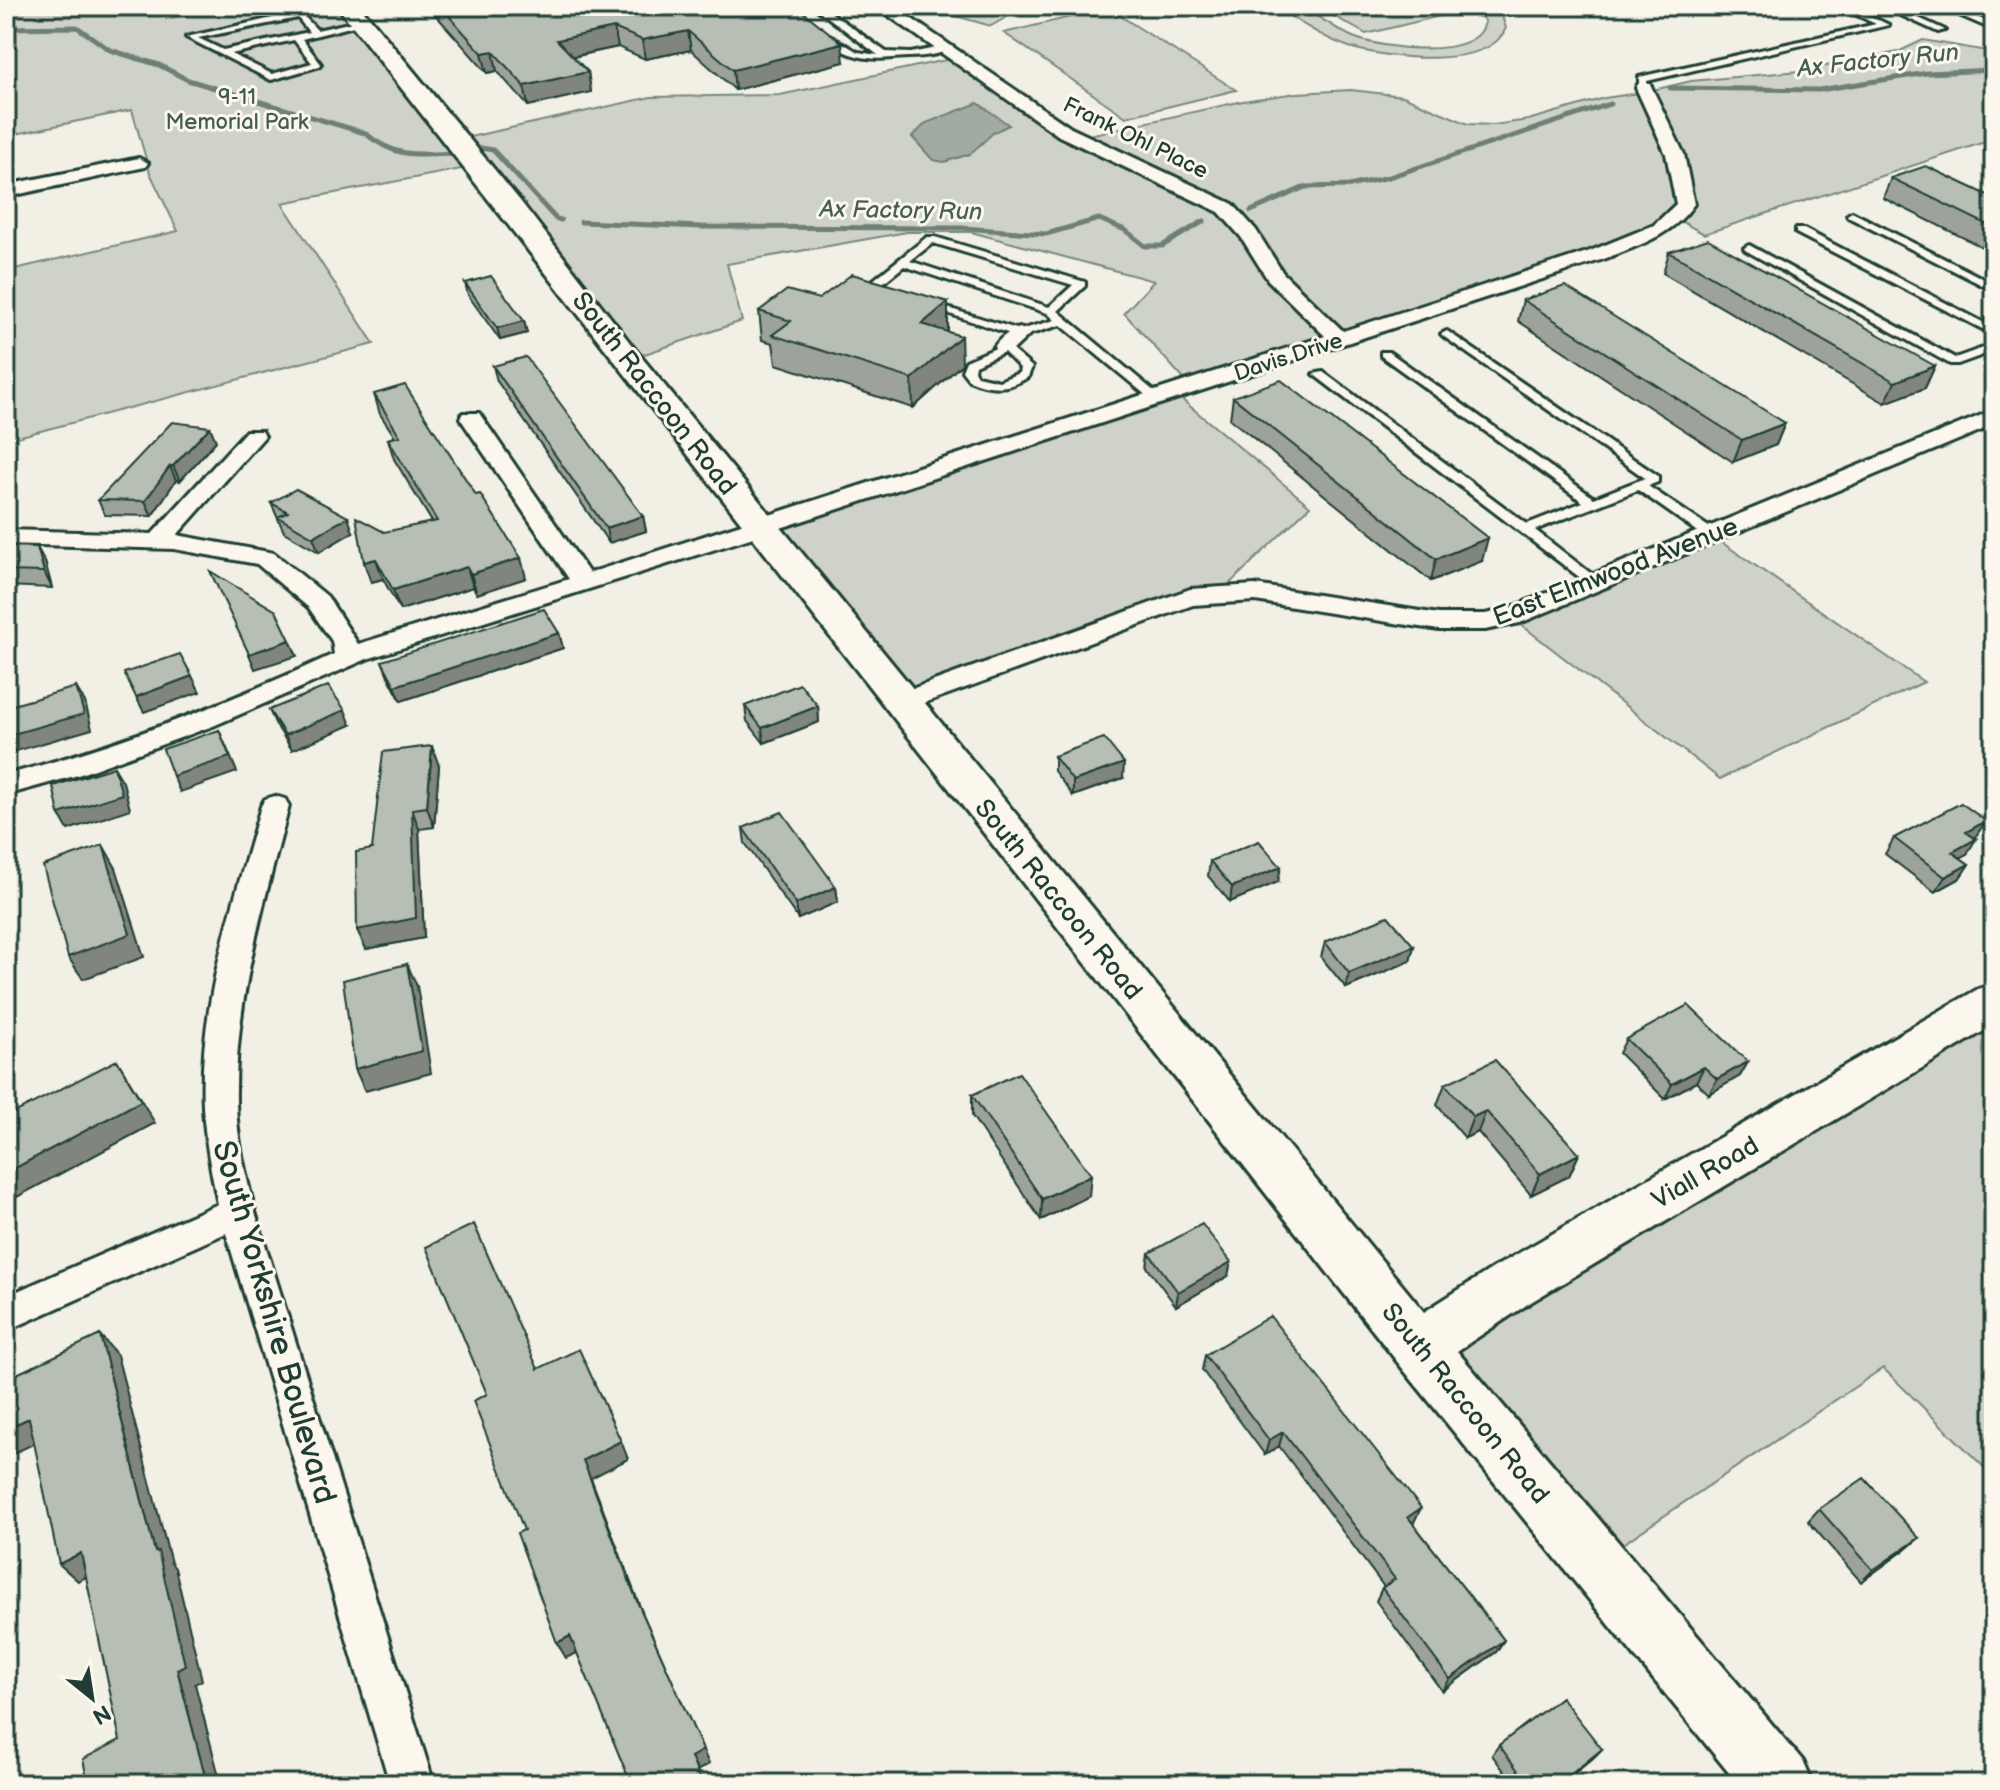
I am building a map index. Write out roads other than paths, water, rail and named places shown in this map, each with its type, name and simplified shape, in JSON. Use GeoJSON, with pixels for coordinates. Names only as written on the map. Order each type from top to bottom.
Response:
{"type":"FeatureCollection","features":[{"type":"Feature","properties":{"kind":"street","name":"Frank Ohl Place"},"geometry":{"type":"LineString","coordinates":[[883,6],[1065,132],[1226,208],[1249,234],[1275,276],[1341,339]]}},
{"type":"Feature","properties":{"kind":"street","name":"South Raccoon Road"},"geometry":{"type":"LineString","coordinates":[[355,15],[760,526],[1418,1346],[1780,1784]]}},
{"type":"Feature","properties":{"kind":"street","name":"Davis Drive"},"geometry":{"type":"LineString","coordinates":[[6,785],[68,768],[203,720],[347,658],[1341,339],[1597,255],[1661,229],[1675,218],[1685,204],[1675,154],[1644,88]]}},
{"type":"Feature","properties":{"kind":"street"},"geometry":{"type":"LineString","coordinates":[[6,191],[139,163]]}},
{"type":"Feature","properties":{"kind":"street","name":"East Elmwood Avenue"},"geometry":{"type":"LineString","coordinates":[[901,702],[1190,597],[1255,593],[1467,624],[1511,617],[1994,417]]}},
{"type":"Feature","properties":{"kind":"street"},"geometry":{"type":"LineString","coordinates":[[471,418],[584,583]]}},
{"type":"Feature","properties":{"kind":"street"},"geometry":{"type":"LineString","coordinates":[[159,541],[254,436]]}},
{"type":"Feature","properties":{"kind":"street"},"geometry":{"type":"LineString","coordinates":[[6,537],[159,541],[265,558],[318,602],[345,640],[347,658]]}},
{"type":"Feature","properties":{"kind":"street","name":"South Yorkshire Boulevard"},"geometry":{"type":"LineString","coordinates":[[275,806],[229,984],[219,1039],[218,1129],[224,1168],[237,1212],[412,1784]]}},
{"type":"Feature","properties":{"kind":"street","name":"Viall Road"},"geometry":{"type":"LineString","coordinates":[[1418,1346],[1512,1285],[1994,1002]]}},
{"type":"Feature","properties":{"kind":"street"},"geometry":{"type":"LineString","coordinates":[[6,1314],[237,1212]]}},
{"type":"Feature","properties":{"kind":"lane"},"geometry":{"type":"LineString","coordinates":[[817,6],[873,50],[895,57]]}},
{"type":"Feature","properties":{"kind":"lane"},"geometry":{"type":"LineString","coordinates":[[1842,6],[1885,25]]}},
{"type":"Feature","properties":{"kind":"lane"},"geometry":{"type":"LineString","coordinates":[[1885,6],[1941,30]]}},
{"type":"Feature","properties":{"kind":"lane"},"geometry":{"type":"LineString","coordinates":[[1942,6],[1994,27]]}},
{"type":"Feature","properties":{"kind":"lane"},"geometry":{"type":"LineString","coordinates":[[296,37],[317,64],[271,77],[190,37],[300,15],[315,33]]}},
{"type":"Feature","properties":{"kind":"lane"},"geometry":{"type":"LineString","coordinates":[[222,53],[315,33],[355,15]]}},
{"type":"Feature","properties":{"kind":"lane"},"geometry":{"type":"LineString","coordinates":[[1644,88],[1642,79],[1913,18]]}},
{"type":"Feature","properties":{"kind":"lane"},"geometry":{"type":"LineString","coordinates":[[822,34],[846,53],[859,57],[895,57],[946,49]]}},
{"type":"Feature","properties":{"kind":"lane"},"geometry":{"type":"LineString","coordinates":[[1852,215],[1994,288]]}},
{"type":"Feature","properties":{"kind":"lane"},"geometry":{"type":"LineString","coordinates":[[1800,231],[1994,332]]}},
{"type":"Feature","properties":{"kind":"lane"},"geometry":{"type":"LineString","coordinates":[[901,297],[871,287],[931,239],[1081,284],[1051,311]]}},
{"type":"Feature","properties":{"kind":"lane"},"geometry":{"type":"LineString","coordinates":[[1749,248],[1954,362],[1994,347]]}},
{"type":"Feature","properties":{"kind":"lane"},"geometry":{"type":"LineString","coordinates":[[902,262],[1051,311],[1157,399]]}},
{"type":"Feature","properties":{"kind":"lane"},"geometry":{"type":"LineString","coordinates":[[916,301],[1012,341],[1026,367],[1024,375],[1014,382],[1000,385],[973,378],[968,371],[970,363],[1012,341],[1063,321]]}},
{"type":"Feature","properties":{"kind":"lane"},"geometry":{"type":"LineString","coordinates":[[1447,334],[1654,479],[1526,529]]}},
{"type":"Feature","properties":{"kind":"lane"},"geometry":{"type":"LineString","coordinates":[[1385,354],[1592,503]]}},
{"type":"Feature","properties":{"kind":"lane"},"geometry":{"type":"LineString","coordinates":[[1319,374],[1596,583]]}},
{"type":"Feature","properties":{"kind":"lane"},"geometry":{"type":"LineString","coordinates":[[1639,485],[1711,535]]}},
{"type":"Feature","properties":{"kind":"waterway","name":"Ax Factory Run"},"geometry":{"type":"LineString","coordinates":[[6,28],[77,27],[110,50],[159,65],[188,80],[365,133],[396,151],[452,153]]}},
{"type":"Feature","properties":{"kind":"waterway","name":"Ax Factory Run"},"geometry":{"type":"LineString","coordinates":[[1670,88],[1819,90],[1927,73],[1994,70]]}},
{"type":"Feature","properties":{"kind":"waterway","name":"Ax Factory Run"},"geometry":{"type":"LineString","coordinates":[[1251,211],[1305,187],[1349,186],[1389,177],[1610,104]]}},
{"type":"Feature","properties":{"kind":"waterway","name":"Ax Factory Run"},"geometry":{"type":"LineString","coordinates":[[481,148],[493,150],[556,219],[561,220]]}},
{"type":"Feature","properties":{"kind":"waterway","name":"Ax Factory Run"},"geometry":{"type":"LineString","coordinates":[[581,222],[702,227],[963,228],[1046,234],[1099,219],[1125,230],[1145,246],[1162,246],[1204,221]]}},
{"type":"Feature","properties":{"kind":"park label","name":"9-11 Memorial Park"},"geometry":{"type":"Point","coordinates":[237,108]}}]}
